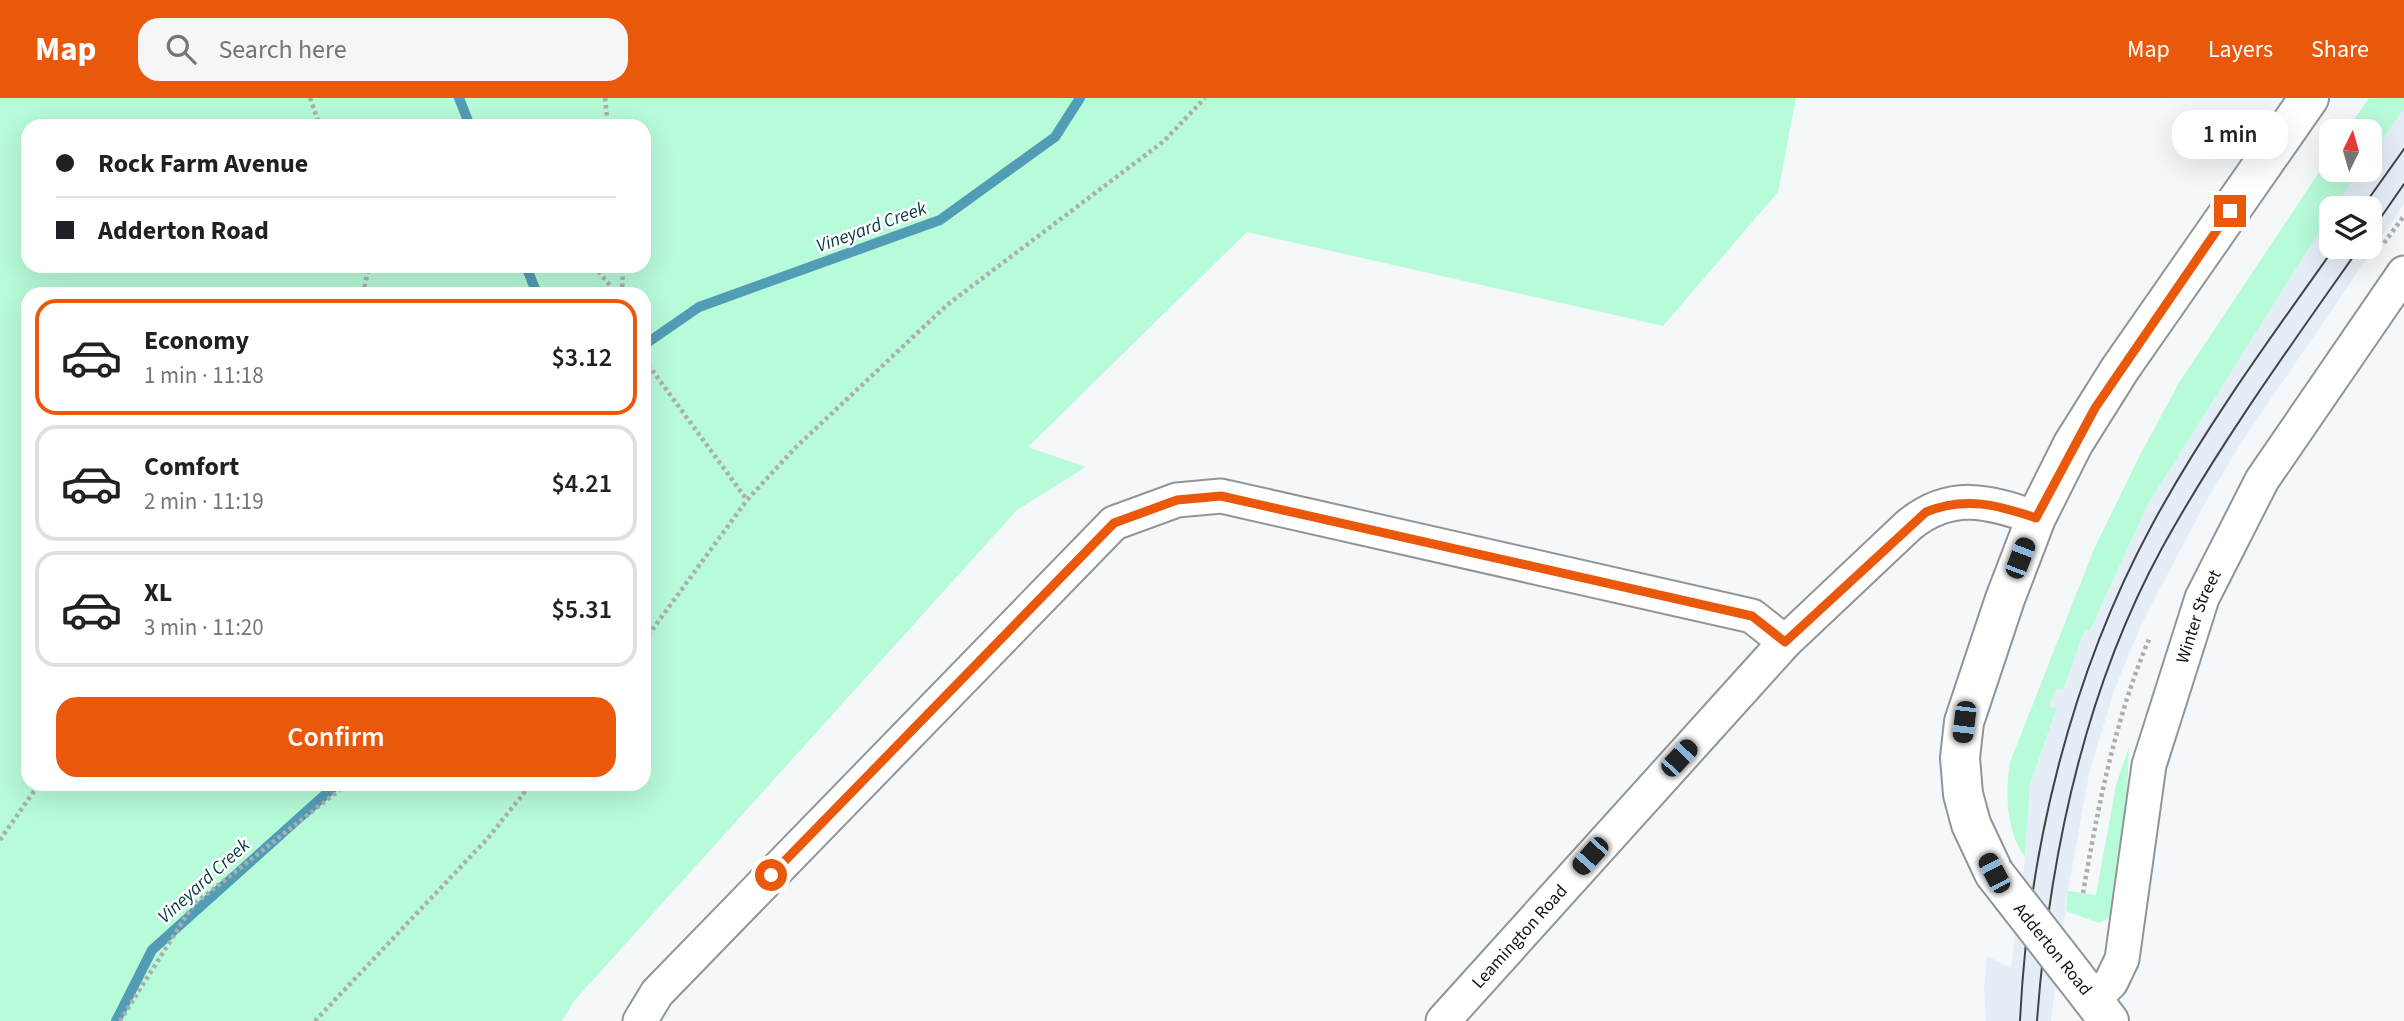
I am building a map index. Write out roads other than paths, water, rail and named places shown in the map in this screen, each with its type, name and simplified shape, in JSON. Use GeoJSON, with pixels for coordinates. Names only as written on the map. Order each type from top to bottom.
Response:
{"type":"FeatureCollection","features":[{"type":"Feature","properties":{"kind":"main road","name":"Adderton Road"},"geometry":{"type":"LineString","coordinates":[[2092,999],[1994,873],[1970,824],[1963,794],[1960,758],[1964,722],[2005,599],[2036,518],[2073,444],[2113,379],[2309,98]]}},
{"type":"Feature","properties":{"kind":"street","name":"Winter Street"},"geometry":{"type":"LineString","coordinates":[[2092,999],[2110,982],[2122,959],[2149,765],[2202,598],[2262,480],[2404,273]]}},
{"type":"Feature","properties":{"kind":"street"},"geometry":{"type":"LineString","coordinates":[[640,1021],[657,992],[1114,523],[1177,500],[1221,496],[1752,616],[1785,642]]}},
{"type":"Feature","properties":{"kind":"street","name":"Leamington Road"},"geometry":{"type":"LineString","coordinates":[[1446,1020],[1785,642],[1926,512],[1946,504],[1969,502],[2011,509],[2036,518]]}},
{"type":"Feature","properties":{"kind":"waterway"},"geometry":{"type":"LineString","coordinates":[[459,98],[467,119]]}},
{"type":"Feature","properties":{"kind":"waterway","name":"Vineyard Creek"},"geometry":{"type":"LineString","coordinates":[[651,340],[699,307],[940,220],[1055,137],[1080,98]]}},
{"type":"Feature","properties":{"kind":"waterway"},"geometry":{"type":"LineString","coordinates":[[529,273],[534,287]]}},
{"type":"Feature","properties":{"kind":"waterway","name":"Vineyard Creek"},"geometry":{"type":"LineString","coordinates":[[116,1021],[152,950],[329,791]]}},
{"type":"Feature","properties":{"kind":"tram line"},"geometry":{"type":"LineString","coordinates":[[2371,196],[2404,149]]}},
{"type":"Feature","properties":{"kind":"tram line"},"geometry":{"type":"LineString","coordinates":[[2382,216],[2404,184]]}},
{"type":"Feature","properties":{"kind":"tram line"},"geometry":{"type":"LineString","coordinates":[[2020,1021],[2033,892],[2044,828],[2059,765],[2098,642],[2123,582],[2172,489],[2239,383],[2327,259]]}},
{"type":"Feature","properties":{"kind":"tram line"},"geometry":{"type":"LineString","coordinates":[[2037,1021],[2050,899],[2074,778],[2091,718],[2134,603],[2162,548],[2208,470],[2352,259]]}}]}
